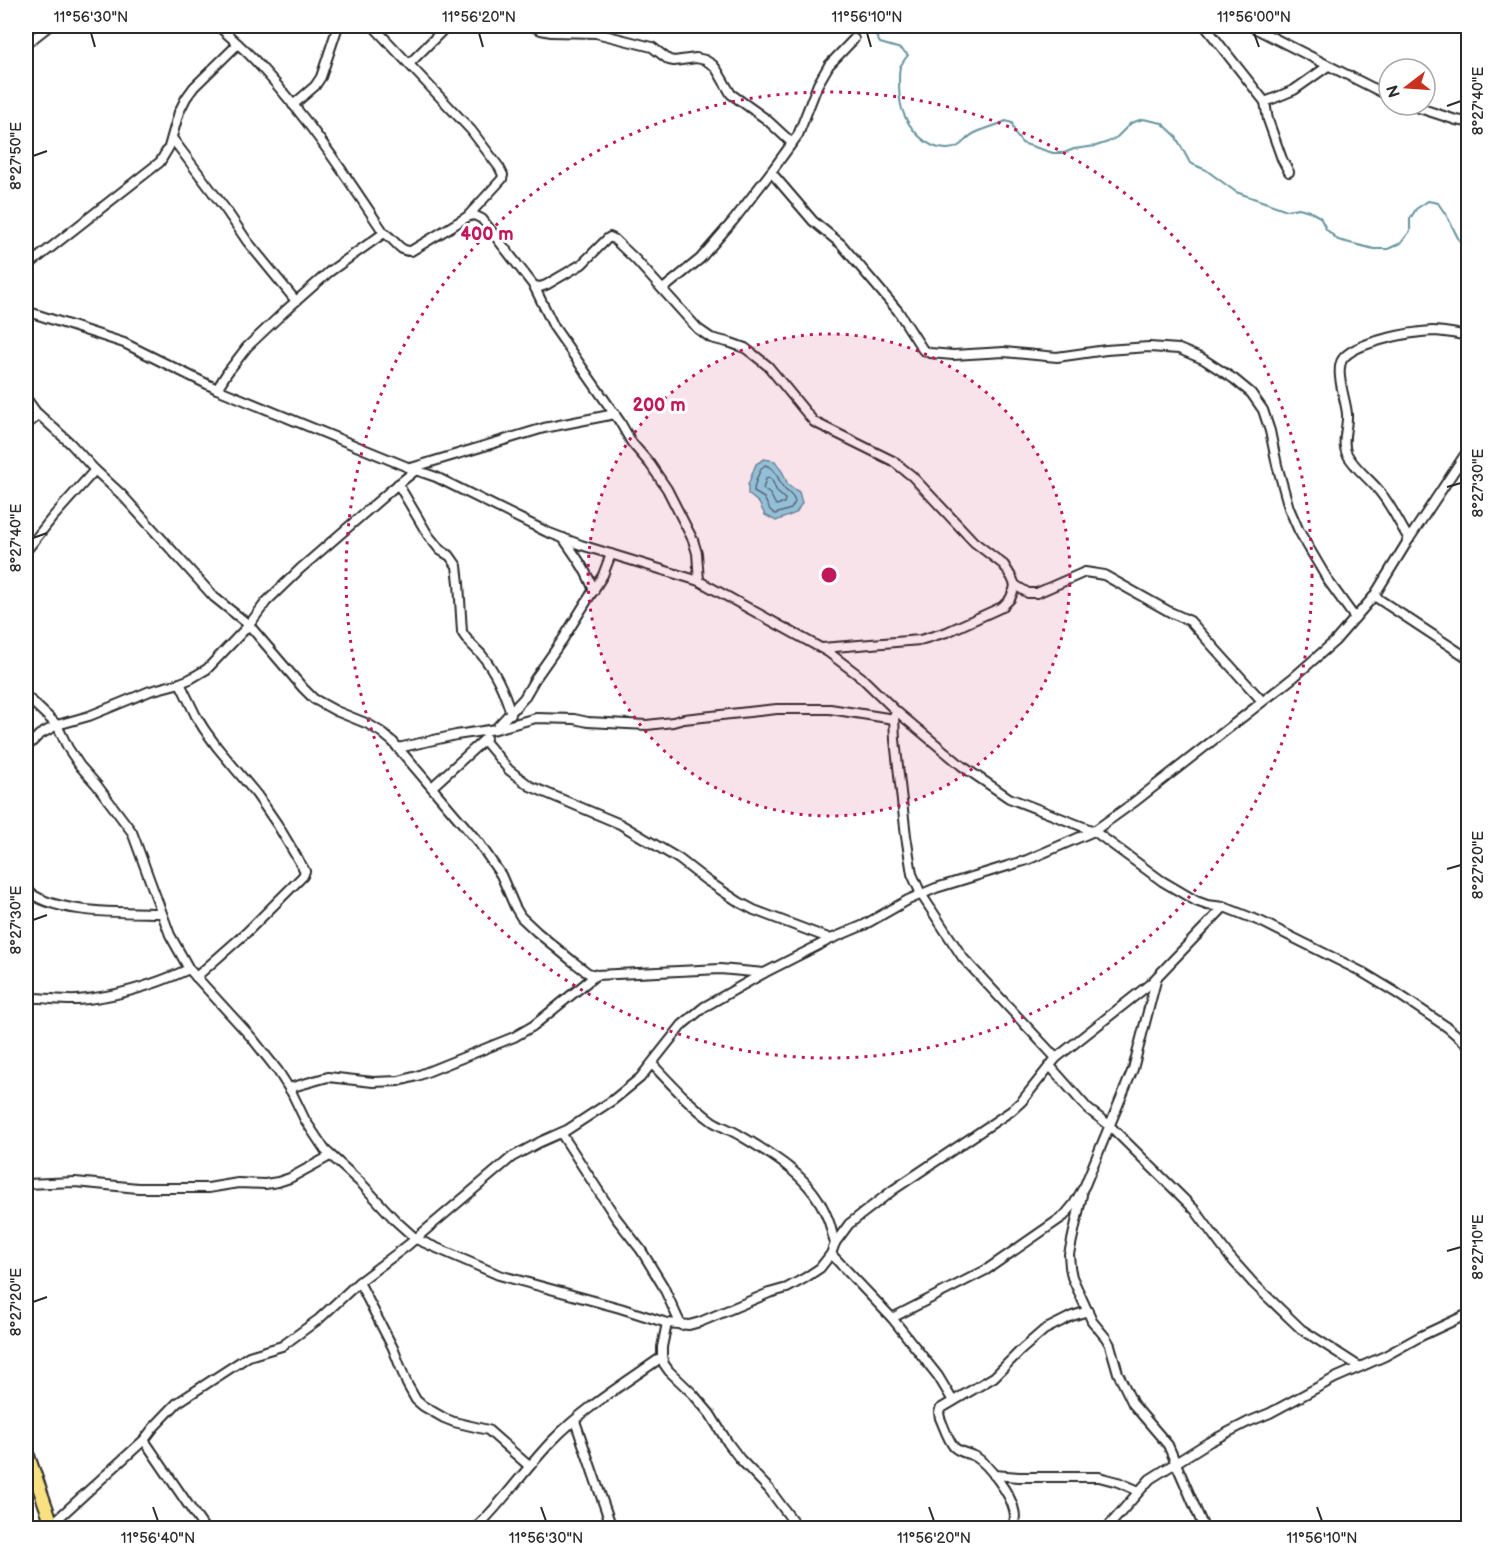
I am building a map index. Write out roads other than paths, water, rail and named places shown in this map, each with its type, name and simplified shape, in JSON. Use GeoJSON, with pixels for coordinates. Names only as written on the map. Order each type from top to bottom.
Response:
{"type":"FeatureCollection","features":[{"type":"Feature","properties":{"kind":"main road"},"geometry":{"type":"LineString","coordinates":[[26,1450],[53,1526]]}},
{"type":"Feature","properties":{"kind":"street"},"geometry":{"type":"LineString","coordinates":[[26,44],[49,26]]}},
{"type":"Feature","properties":{"kind":"street"},"geometry":{"type":"LineString","coordinates":[[218,26],[261,66],[308,123],[384,233],[391,237],[401,249],[406,252],[411,251],[467,217],[474,215],[482,219],[534,286],[554,327],[615,414],[632,443],[667,489],[693,540],[697,553],[699,581]]}},
{"type":"Feature","properties":{"kind":"street"},"geometry":{"type":"LineString","coordinates":[[293,105],[315,86],[321,77],[338,26]]}},
{"type":"Feature","properties":{"kind":"street"},"geometry":{"type":"LineString","coordinates":[[373,26],[471,130],[503,175],[502,179],[467,217]]}},
{"type":"Feature","properties":{"kind":"street"},"geometry":{"type":"LineString","coordinates":[[409,64],[447,26]]}},
{"type":"Feature","properties":{"kind":"street"},"geometry":{"type":"LineString","coordinates":[[532,26],[551,32],[596,33],[641,44],[652,47],[669,60],[674,61],[696,58],[705,60],[717,70],[732,94],[766,119],[792,143]]}},
{"type":"Feature","properties":{"kind":"street"},"geometry":{"type":"LineString","coordinates":[[1205,26],[1265,102],[1268,120],[1289,172]]}},
{"type":"Feature","properties":{"kind":"street"},"geometry":{"type":"LineString","coordinates":[[1250,26],[1377,90]]}},
{"type":"Feature","properties":{"kind":"street"},"geometry":{"type":"LineString","coordinates":[[1463,26],[1468,32]]}},
{"type":"Feature","properties":{"kind":"street"},"geometry":{"type":"LineString","coordinates":[[663,289],[700,260],[771,172],[798,135],[818,84],[829,65],[854,39]]}},
{"type":"Feature","properties":{"kind":"street"},"geometry":{"type":"LineString","coordinates":[[26,267],[156,167],[169,147],[179,112],[186,98],[194,87],[238,44]]}},
{"type":"Feature","properties":{"kind":"street"},"geometry":{"type":"LineString","coordinates":[[1265,102],[1294,90],[1328,66]]}},
{"type":"Feature","properties":{"kind":"street"},"geometry":{"type":"LineString","coordinates":[[1437,114],[1468,122]]}},
{"type":"Feature","properties":{"kind":"street"},"geometry":{"type":"LineString","coordinates":[[172,138],[247,241],[296,301]]}},
{"type":"Feature","properties":{"kind":"street"},"geometry":{"type":"LineString","coordinates":[[771,172],[813,221],[841,244],[898,311],[923,350],[952,355],[1004,352],[1058,357],[1106,350],[1159,347],[1179,349],[1203,359],[1234,379],[1251,393],[1263,410],[1289,508],[1299,531],[1329,582],[1355,618]]}},
{"type":"Feature","properties":{"kind":"street"},"geometry":{"type":"LineString","coordinates":[[217,389],[247,347],[296,301],[329,272],[384,233]]}},
{"type":"Feature","properties":{"kind":"street"},"geometry":{"type":"LineString","coordinates":[[534,286],[546,285],[582,264],[607,239],[614,238],[698,329],[711,338],[745,348],[768,366],[814,422],[894,461],[912,476],[974,542],[1004,565],[1015,585],[1010,599],[1002,607],[947,633],[920,640],[820,648]]}},
{"type":"Feature","properties":{"kind":"street"},"geometry":{"type":"LineString","coordinates":[[26,311],[124,343],[217,389],[436,477],[547,532],[699,581],[828,652],[861,677],[895,710],[962,766],[1009,798],[1094,831],[1162,881],[1196,901],[1224,907],[1262,922],[1362,972],[1448,1027],[1468,1045]]}},
{"type":"Feature","properties":{"kind":"street"},"geometry":{"type":"LineString","coordinates":[[1409,539],[1389,504],[1361,473],[1348,456],[1344,446],[1347,414],[1340,370],[1342,360],[1349,353],[1374,341],[1409,334],[1432,331],[1468,336]]}},
{"type":"Feature","properties":{"kind":"street"},"geometry":{"type":"LineString","coordinates":[[26,398],[39,415],[122,495],[214,597],[249,625],[314,699],[368,724],[399,748],[479,843],[501,875],[521,917],[571,960],[588,973],[596,975],[720,969],[764,973]]}},
{"type":"Feature","properties":{"kind":"street"},"geometry":{"type":"LineString","coordinates":[[26,748],[39,735],[57,725],[89,716],[150,691],[180,683],[207,669],[249,625],[266,602],[413,469],[544,428],[615,414]]}},
{"type":"Feature","properties":{"kind":"street"},"geometry":{"type":"LineString","coordinates":[[26,425],[39,415]]}},
{"type":"Feature","properties":{"kind":"street"},"geometry":{"type":"LineString","coordinates":[[53,1526],[144,1440],[177,1403],[249,1356],[282,1346],[319,1319],[359,1282],[416,1239],[512,1157],[561,1133],[613,1100],[640,1078],[682,1026],[704,1007],[764,973],[864,925],[908,900],[936,888],[1027,860],[1094,831],[1133,803],[1294,677],[1355,618],[1374,596],[1468,450]]}},
{"type":"Feature","properties":{"kind":"street"},"geometry":{"type":"LineString","coordinates":[[26,551],[95,470]]}},
{"type":"Feature","properties":{"kind":"street"},"geometry":{"type":"LineString","coordinates":[[398,484],[428,535],[457,566],[462,632],[490,667],[507,697],[511,714]]}},
{"type":"Feature","properties":{"kind":"street"},"geometry":{"type":"LineString","coordinates":[[563,538],[590,580],[594,591]]}},
{"type":"Feature","properties":{"kind":"street"},"geometry":{"type":"LineString","coordinates":[[432,786],[484,740],[524,698],[594,591],[611,554]]}},
{"type":"Feature","properties":{"kind":"street"},"geometry":{"type":"LineString","coordinates":[[1015,585],[1028,593],[1036,593],[1085,572],[1104,575],[1190,621],[1263,701]]}},
{"type":"Feature","properties":{"kind":"street"},"geometry":{"type":"LineString","coordinates":[[1374,596],[1468,658]]}},
{"type":"Feature","properties":{"kind":"street"},"geometry":{"type":"LineString","coordinates":[[180,683],[204,729],[257,795],[305,871],[303,876],[247,932],[196,977]]}},
{"type":"Feature","properties":{"kind":"street"},"geometry":{"type":"LineString","coordinates":[[26,696],[57,725],[80,766],[132,832],[170,935],[189,969],[252,1038],[278,1071],[305,1120],[325,1150],[362,1184],[396,1221],[416,1239],[499,1275],[667,1323],[690,1325],[700,1322],[769,1293],[787,1288],[820,1268],[849,1224],[892,1190],[1011,1111],[1022,1101],[1056,1058],[1141,992],[1224,907]]}},
{"type":"Feature","properties":{"kind":"street"},"geometry":{"type":"LineString","coordinates":[[399,748],[547,717],[647,725],[777,709],[830,709],[894,719]]}},
{"type":"Feature","properties":{"kind":"street"},"geometry":{"type":"LineString","coordinates":[[895,710],[895,740],[908,846],[912,874],[921,894],[963,958],[1056,1058]]}},
{"type":"Feature","properties":{"kind":"street"},"geometry":{"type":"LineString","coordinates":[[484,740],[509,770],[531,786],[620,824],[679,859],[706,880],[754,910],[831,939]]}},
{"type":"Feature","properties":{"kind":"street"},"geometry":{"type":"LineString","coordinates":[[26,889],[40,899],[62,906],[102,912],[161,913]]}},
{"type":"Feature","properties":{"kind":"street"},"geometry":{"type":"LineString","coordinates":[[26,998],[73,1000],[106,995],[164,980],[189,969]]}},
{"type":"Feature","properties":{"kind":"street"},"geometry":{"type":"LineString","coordinates":[[289,1088],[328,1077],[373,1082],[399,1081],[417,1076],[514,1037],[533,1026],[596,975]]}},
{"type":"Feature","properties":{"kind":"street"},"geometry":{"type":"LineString","coordinates":[[892,1318],[986,1270],[1064,1216],[1074,1204],[1085,1185],[1132,1069],[1158,976]]}},
{"type":"Feature","properties":{"kind":"street"},"geometry":{"type":"LineString","coordinates":[[652,1064],[713,1122],[773,1155],[795,1171],[813,1193],[827,1216],[835,1243]]}},
{"type":"Feature","properties":{"kind":"street"},"geometry":{"type":"LineString","coordinates":[[1050,1066],[1088,1110],[1109,1125],[1195,1210],[1228,1256],[1301,1329],[1360,1367]]}},
{"type":"Feature","properties":{"kind":"street"},"geometry":{"type":"LineString","coordinates":[[561,1133],[663,1286],[681,1325]]}},
{"type":"Feature","properties":{"kind":"street"},"geometry":{"type":"LineString","coordinates":[[26,1184],[75,1182],[138,1188],[208,1188],[238,1183],[265,1184],[290,1178],[330,1156]]}},
{"type":"Feature","properties":{"kind":"street"},"geometry":{"type":"LineString","coordinates":[[1085,1185],[1069,1254],[1072,1277],[1092,1321],[1110,1345],[1118,1373],[1133,1404],[1168,1445],[1203,1528]]}},
{"type":"Feature","properties":{"kind":"street"},"geometry":{"type":"LineString","coordinates":[[831,1254],[892,1318],[938,1376],[953,1401]]}},
{"type":"Feature","properties":{"kind":"street"},"geometry":{"type":"LineString","coordinates":[[359,1282],[393,1348],[416,1400],[444,1418],[488,1430],[529,1466]]}},
{"type":"Feature","properties":{"kind":"street"},"geometry":{"type":"LineString","coordinates":[[1012,1528],[1015,1521],[1013,1504],[994,1475],[978,1458],[953,1447],[939,1413],[940,1409],[994,1377],[1044,1330],[1071,1316],[1088,1311]]}},
{"type":"Feature","properties":{"kind":"street"},"geometry":{"type":"LineString","coordinates":[[1107,1528],[1150,1479],[1209,1442],[1468,1314]]}},
{"type":"Feature","properties":{"kind":"street"},"geometry":{"type":"LineString","coordinates":[[667,1323],[662,1347],[664,1364],[710,1414],[740,1459],[769,1488],[798,1528]]}},
{"type":"Feature","properties":{"kind":"street"},"geometry":{"type":"LineString","coordinates":[[476,1528],[553,1440],[588,1409],[662,1357]]}},
{"type":"Feature","properties":{"kind":"street"},"geometry":{"type":"LineString","coordinates":[[575,1420],[612,1528]]}},
{"type":"Feature","properties":{"kind":"street"},"geometry":{"type":"LineString","coordinates":[[144,1440],[204,1528]]}},
{"type":"Feature","properties":{"kind":"street"},"geometry":{"type":"LineString","coordinates":[[994,1475],[1099,1477],[1138,1491]]}},
{"type":"Feature","properties":{"kind":"water"},"geometry":{"type":"Polygon","coordinates":[[[764,459],[775,461],[788,485],[799,492],[802,503],[796,513],[776,521],[765,515],[759,503],[748,494],[748,485],[756,464],[764,459]]]}},
{"type":"Feature","properties":{"kind":"waterway"},"geometry":{"type":"LineString","coordinates":[[769,26],[791,32],[803,26]]}},
{"type":"Feature","properties":{"kind":"waterway"},"geometry":{"type":"LineString","coordinates":[[870,26],[880,43],[901,49],[908,55],[899,70],[901,106],[919,137],[933,146],[953,148],[975,133],[1006,121],[1012,123],[1015,134],[1022,143],[1053,153],[1064,153],[1108,142],[1117,137],[1131,123],[1143,119],[1162,123],[1175,135],[1190,163],[1206,170],[1236,192],[1287,210],[1299,208],[1309,211],[1320,217],[1326,229],[1338,240],[1374,249],[1388,249],[1401,243],[1410,231],[1410,219],[1416,209],[1428,201],[1438,203],[1462,246],[1468,249]]}}]}
